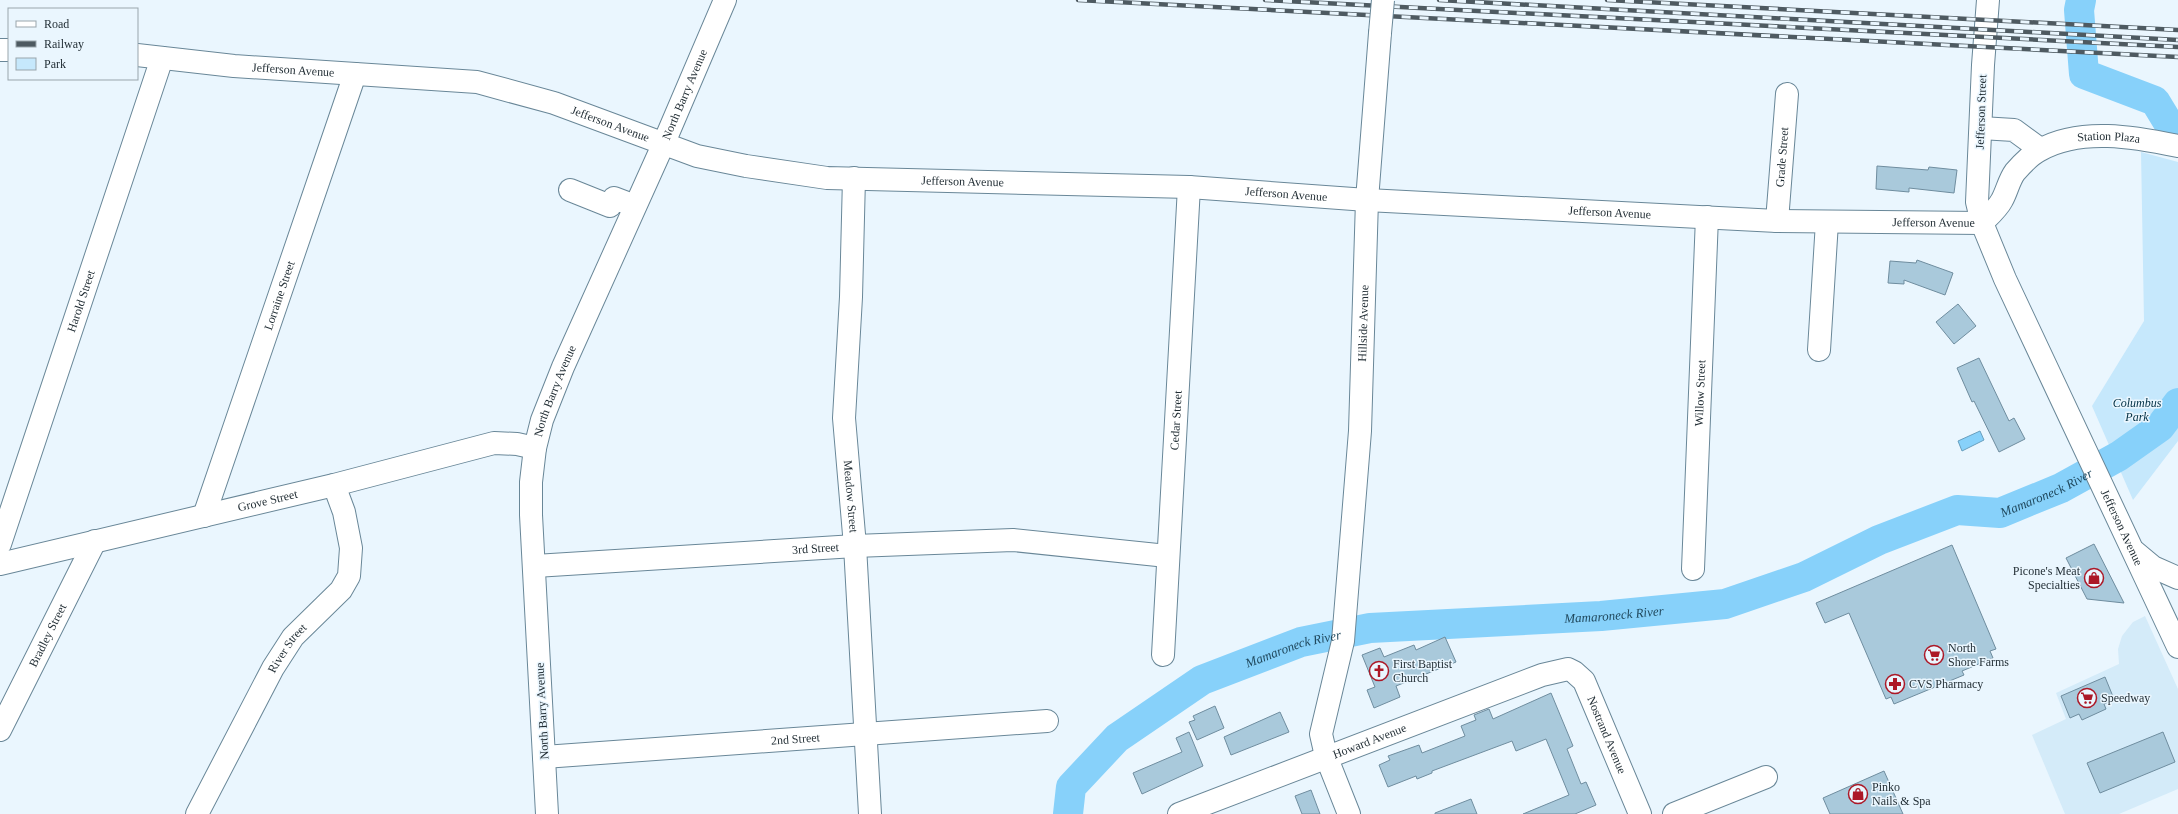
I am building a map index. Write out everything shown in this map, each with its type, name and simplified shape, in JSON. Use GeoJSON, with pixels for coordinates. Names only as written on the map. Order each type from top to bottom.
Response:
{"type":"FeatureCollection","features":[{"type":"Feature","properties":{"kind":"street","name":"North Barry Avenue"},"geometry":{"type":"LineString","coordinates":[[547,814],[535,566],[531,515],[531,482],[535,448],[542,420],[563,367],[663,144],[724,0]]}},
{"type":"Feature","properties":{"kind":"street","name":"Hillside Avenue"},"geometry":{"type":"LineString","coordinates":[[1349,814],[1326,756],[1321,734],[1341,647],[1345,615],[1360,431],[1367,200],[1383,0]]}},
{"type":"Feature","properties":{"kind":"street","name":"Jefferson Street"},"geometry":{"type":"LineString","coordinates":[[1982,223],[1977,202],[1988,0]]}},
{"type":"Feature","properties":{"kind":"street","name":"Jefferson Avenue"},"geometry":{"type":"LineString","coordinates":[[138,55],[234,66],[477,82],[554,103],[697,156],[746,166],[827,178],[1189,187],[1367,200],[1777,221],[1982,223],[2005,279],[2133,550],[2171,614],[2178,647]]}},
{"type":"Feature","properties":{"kind":"street","name":"Harold Street"},"geometry":{"type":"LineString","coordinates":[[0,544],[162,58]]}},
{"type":"Feature","properties":{"kind":"street","name":"Lorraine Street"},"geometry":{"type":"LineString","coordinates":[[204,516],[355,74]]}},
{"type":"Feature","properties":{"kind":"street","name":"Grade Street"},"geometry":{"type":"LineString","coordinates":[[1777,221],[1787,94]]}},
{"type":"Feature","properties":{"kind":"street"},"geometry":{"type":"LineString","coordinates":[[1981,128],[2014,130],[2040,149]]}},
{"type":"Feature","properties":{"kind":"street","name":"Station Plaza"},"geometry":{"type":"LineString","coordinates":[[1982,223],[2002,201],[2014,174],[2040,149],[2063,141],[2094,136],[2170,144]]}},
{"type":"Feature","properties":{"kind":"street","name":"Meadow Street"},"geometry":{"type":"LineString","coordinates":[[854,178],[851,297],[844,418],[854,546],[870,814]]}},
{"type":"Feature","properties":{"kind":"street","name":"Cedar Street"},"geometry":{"type":"LineString","coordinates":[[1163,654],[1167,556],[1189,187]]}},
{"type":"Feature","properties":{"kind":"street"},"geometry":{"type":"LineString","coordinates":[[570,190],[610,206],[614,198],[635,206]]}},
{"type":"Feature","properties":{"kind":"street","name":"Willow Street"},"geometry":{"type":"LineString","coordinates":[[1693,569],[1707,217]]}},
{"type":"Feature","properties":{"kind":"street"},"geometry":{"type":"LineString","coordinates":[[1819,350],[1827,222]]}},
{"type":"Feature","properties":{"kind":"street","name":"Grove Street"},"geometry":{"type":"LineString","coordinates":[[0,564],[334,485],[494,443],[517,444],[535,448]]}},
{"type":"Feature","properties":{"kind":"street","name":"River Street"},"geometry":{"type":"LineString","coordinates":[[197,814],[273,668],[293,637],[341,590],[349,576],[351,548],[344,512],[334,485]]}},
{"type":"Feature","properties":{"kind":"street","name":"3rd Street"},"geometry":{"type":"LineString","coordinates":[[535,566],[854,546],[1013,540],[1167,556]]}},
{"type":"Feature","properties":{"kind":"street","name":"Bradley Street"},"geometry":{"type":"LineString","coordinates":[[0,730],[95,542]]}},
{"type":"Feature","properties":{"kind":"street"},"geometry":{"type":"LineString","coordinates":[[2133,550],[2153,567],[2178,578]]}},
{"type":"Feature","properties":{"kind":"street","name":"Nostrand Avenue"},"geometry":{"type":"LineString","coordinates":[[1560,671],[1568,669],[1584,681],[1640,814]]}},
{"type":"Feature","properties":{"kind":"street","name":"Howard Avenue"},"geometry":{"type":"LineString","coordinates":[[1179,814],[1326,756],[1542,675],[1560,671]]}},
{"type":"Feature","properties":{"kind":"street","name":"2nd Street"},"geometry":{"type":"LineString","coordinates":[[544,757],[1047,721]]}},
{"type":"Feature","properties":{"kind":"street"},"geometry":{"type":"LineString","coordinates":[[1674,814],[1766,777]]}},
{"type":"Feature","properties":{"kind":"shaded area"},"geometry":{"type":"Polygon","coordinates":[[[2145,616],[2178,689],[2178,789],[2119,814],[2065,814],[2032,735],[2066,719],[2056,693],[2119,664],[2118,649],[2122,636],[2133,622],[2145,616]]]}},
{"type":"Feature","properties":{"kind":"green space","name":"Columbus Park"},"geometry":{"type":"Polygon","coordinates":[[[2141,152],[2178,162],[2178,441],[2133,500],[2092,406],[2144,321],[2141,152]]]}},
{"type":"Feature","properties":{"kind":"water"},"geometry":{"type":"Polygon","coordinates":[[[1980,431],[1984,440],[1962,451],[1958,441],[1980,431]]]}},
{"type":"Feature","properties":{"kind":"building"},"geometry":{"type":"Polygon","coordinates":[[[1877,166],[1928,170],[1929,167],[1957,170],[1954,193],[1909,188],[1909,192],[1876,189],[1877,166]]]}},
{"type":"Feature","properties":{"kind":"building"},"geometry":{"type":"Polygon","coordinates":[[[1917,260],[1953,273],[1945,295],[1904,280],[1904,284],[1888,283],[1890,261],[1916,263],[1917,260]]]}},
{"type":"Feature","properties":{"kind":"building"},"geometry":{"type":"Polygon","coordinates":[[[1958,304],[1976,326],[1954,344],[1936,322],[1958,304]]]}},
{"type":"Feature","properties":{"kind":"building"},"geometry":{"type":"Polygon","coordinates":[[[1979,358],[2009,421],[2014,418],[2025,439],[1999,452],[1974,401],[1972,402],[1957,368],[1979,358]]]}},
{"type":"Feature","properties":{"kind":"building","name":"Picone's Meat Specialties"},"geometry":{"type":"Polygon","coordinates":[[[2094,544],[2124,603],[2087,599],[2066,558],[2094,544]]]}},
{"type":"Feature","properties":{"kind":"building"},"geometry":{"type":"Polygon","coordinates":[[[1952,545],[1996,649],[1990,651],[1993,658],[1962,671],[1964,675],[1894,704],[1891,697],[1886,699],[1849,613],[1825,623],[1816,603],[1952,545]]]}},
{"type":"Feature","properties":{"kind":"building"},"geometry":{"type":"Polygon","coordinates":[[[1445,637],[1456,662],[1396,686],[1400,697],[1374,708],[1367,690],[1375,687],[1362,655],[1380,648],[1384,657],[1414,645],[1416,650],[1445,637]]]}},
{"type":"Feature","properties":{"kind":"building","name":"Speedway"},"geometry":{"type":"Polygon","coordinates":[[[2105,677],[2114,699],[2104,704],[2106,709],[2082,720],[2079,714],[2070,718],[2061,696],[2105,677]]]}},
{"type":"Feature","properties":{"kind":"building"},"geometry":{"type":"Polygon","coordinates":[[[1551,693],[1573,746],[1567,749],[1581,784],[1586,782],[1596,805],[1575,814],[1523,814],[1569,795],[1546,739],[1516,751],[1512,741],[1432,771],[1432,773],[1417,779],[1416,776],[1388,787],[1379,765],[1390,760],[1388,756],[1419,745],[1422,753],[1465,736],[1461,726],[1476,720],[1474,715],[1489,709],[1493,719],[1551,693]]]}},
{"type":"Feature","properties":{"kind":"building"},"geometry":{"type":"Polygon","coordinates":[[[1215,706],[1224,728],[1197,740],[1189,722],[1195,720],[1193,716],[1215,706]]]}},
{"type":"Feature","properties":{"kind":"building"},"geometry":{"type":"Polygon","coordinates":[[[1280,712],[1289,732],[1231,755],[1224,737],[1280,712]]]}},
{"type":"Feature","properties":{"kind":"building"},"geometry":{"type":"Polygon","coordinates":[[[1189,732],[1203,766],[1142,794],[1133,773],[1182,752],[1176,738],[1189,732]]]}},
{"type":"Feature","properties":{"kind":"building"},"geometry":{"type":"Polygon","coordinates":[[[2163,732],[2175,762],[2100,793],[2087,763],[2163,732]]]}},
{"type":"Feature","properties":{"kind":"building","name":"Pinko Nails & Spa"},"geometry":{"type":"Polygon","coordinates":[[[1884,771],[1903,814],[1830,814],[1823,798],[1884,771]]]}},
{"type":"Feature","properties":{"kind":"building"},"geometry":{"type":"Polygon","coordinates":[[[1311,790],[1320,814],[1302,814],[1295,796],[1311,790]]]}},
{"type":"Feature","properties":{"kind":"building"},"geometry":{"type":"Polygon","coordinates":[[[1471,799],[1477,814],[1435,814],[1435,813],[1471,799]]]}},
{"type":"Feature","properties":{"kind":"waterway","name":"Mamaroneck River"},"geometry":{"type":"LineString","coordinates":[[2081,0],[2079,10],[2084,74],[2155,101],[2178,139]]}},
{"type":"Feature","properties":{"kind":"waterway","name":"Mamaroneck River"},"geometry":{"type":"LineString","coordinates":[[1068,814],[1071,787],[1117,738],[1202,680],[1301,642],[1370,628],[1601,616],[1725,604],[1804,577],[1879,540],[1957,510],[2000,513],[2061,488],[2119,456],[2160,427],[2178,403]]}},
{"type":"Feature","properties":{"kind":"railway"},"geometry":{"type":"LineString","coordinates":[[1078,0],[2178,57]]}},
{"type":"Feature","properties":{"kind":"railway"},"geometry":{"type":"LineString","coordinates":[[1265,0],[2178,47]]}},
{"type":"Feature","properties":{"kind":"railway"},"geometry":{"type":"LineString","coordinates":[[1439,0],[2178,40]]}},
{"type":"Feature","properties":{"kind":"railway"},"geometry":{"type":"LineString","coordinates":[[1607,0],[2178,30]]}},
{"type":"Feature","properties":{"kind":"place","name":"Picone's Meat Specialties"},"geometry":{"type":"Point","coordinates":[2094,578]}},
{"type":"Feature","properties":{"kind":"place","name":"North Shore Farms"},"geometry":{"type":"Point","coordinates":[1934,655]}},
{"type":"Feature","properties":{"kind":"place","name":"First Baptist Church"},"geometry":{"type":"Point","coordinates":[1379,671]}},
{"type":"Feature","properties":{"kind":"place","name":"CVS Pharmacy"},"geometry":{"type":"Point","coordinates":[1895,684]}},
{"type":"Feature","properties":{"kind":"place","name":"Speedway"},"geometry":{"type":"Point","coordinates":[2087,698]}},
{"type":"Feature","properties":{"kind":"place","name":"Pinko Nails & Spa"},"geometry":{"type":"Point","coordinates":[1858,794]}}]}
